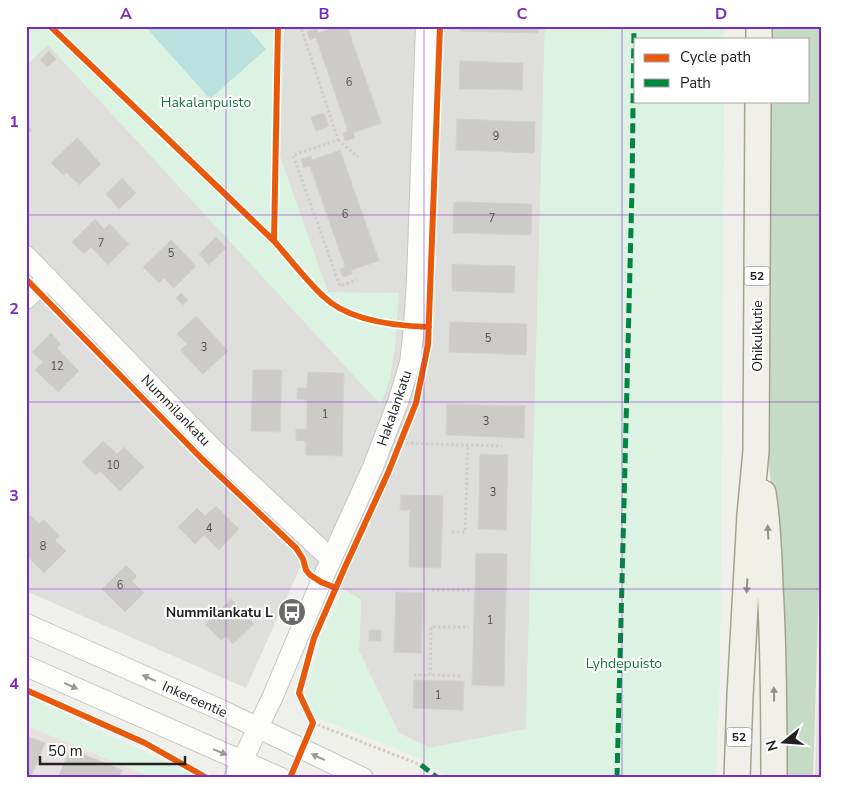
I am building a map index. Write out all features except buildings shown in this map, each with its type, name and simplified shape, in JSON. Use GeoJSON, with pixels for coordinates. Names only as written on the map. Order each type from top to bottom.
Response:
{"type":"FeatureCollection","features":[{"type":"Feature","properties":{"kind":"main road","name":"Ohikulkutie"},"geometry":{"type":"LineString","coordinates":[[737,778],[750,515],[756,451],[758,102]]}},
{"type":"Feature","properties":{"kind":"main road","name":"Ohikulkutie"},"geometry":{"type":"LineString","coordinates":[[756,451],[767,516],[773,631],[774,778]]}},
{"type":"Feature","properties":{"kind":"street","name":"Hakalankatu"},"geometry":{"type":"LineString","coordinates":[[238,769],[273,696],[380,449],[398,402],[410,363],[417,280],[426,26]]}},
{"type":"Feature","properties":{"kind":"street","name":"Nummilankatu"},"geometry":{"type":"LineString","coordinates":[[26,256],[213,449],[331,560]]}},
{"type":"Feature","properties":{"kind":"street"},"geometry":{"type":"LineString","coordinates":[[26,299],[48,278]]}},
{"type":"Feature","properties":{"kind":"street","name":"Inkereentie"},"geometry":{"type":"LineString","coordinates":[[26,624],[221,710],[363,778]]}},
{"type":"Feature","properties":{"kind":"street"},"geometry":{"type":"LineString","coordinates":[[26,666],[238,769],[281,778]]}},
{"type":"Feature","properties":{"kind":"path"},"geometry":{"type":"LineString","coordinates":[[304,26],[301,28],[338,140],[358,156]]}},
{"type":"Feature","properties":{"kind":"path"},"geometry":{"type":"LineString","coordinates":[[338,140],[293,155],[340,286],[357,280]]}},
{"type":"Feature","properties":{"kind":"path"},"geometry":{"type":"LineString","coordinates":[[397,450],[404,435]]}},
{"type":"Feature","properties":{"kind":"path"},"geometry":{"type":"LineString","coordinates":[[400,443],[502,446]]}},
{"type":"Feature","properties":{"kind":"path"},"geometry":{"type":"LineString","coordinates":[[452,532],[465,532],[468,445]]}},
{"type":"Feature","properties":{"kind":"path"},"geometry":{"type":"LineString","coordinates":[[432,590],[470,590]]}},
{"type":"Feature","properties":{"kind":"path"},"geometry":{"type":"LineString","coordinates":[[430,675],[431,627],[469,627]]}},
{"type":"Feature","properties":{"kind":"path"},"geometry":{"type":"LineString","coordinates":[[414,676],[460,676]]}},
{"type":"Feature","properties":{"kind":"path"},"geometry":{"type":"LineString","coordinates":[[310,716],[313,723],[421,765]]}},
{"type":"Feature","properties":{"kind":"path"},"geometry":{"type":"LineString","coordinates":[[302,749],[313,723]]}},
{"type":"Feature","properties":{"kind":"shaded area"},"geometry":{"type":"Polygon","coordinates":[[[26,26],[545,26],[526,729],[429,748],[399,733],[359,651],[361,600],[302,563],[246,688],[26,591],[26,26]]]}},
{"type":"Feature","properties":{"kind":"shaded area"},"geometry":{"type":"Polygon","coordinates":[[[145,26],[246,26],[266,49],[210,99],[145,26]]]}},
{"type":"Feature","properties":{"kind":"shaded area"},"geometry":{"type":"Polygon","coordinates":[[[821,614],[821,778],[815,778],[821,614]]]}},
{"type":"Feature","properties":{"kind":"shaded area"},"geometry":{"type":"Polygon","coordinates":[[[26,725],[153,778],[26,778],[26,725]]]}},
{"type":"Feature","properties":{"kind":"green space","name":"Hakalanpuisto"},"geometry":{"type":"Polygon","coordinates":[[[26,26],[284,26],[280,156],[328,292],[399,293],[395,348],[390,378],[381,405],[48,45],[26,66],[26,26]]]}},
{"type":"Feature","properties":{"kind":"green space","name":"Lyhdepuisto"},"geometry":{"type":"Polygon","coordinates":[[[545,26],[724,26],[724,38],[634,38],[634,102],[724,102],[720,678],[716,778],[449,778],[422,759],[315,717],[306,696],[320,640],[343,589],[361,600],[359,651],[399,733],[429,748],[526,729],[545,26]]]}},
{"type":"Feature","properties":{"kind":"green space"},"geometry":{"type":"Polygon","coordinates":[[[771,26],[821,26],[821,522],[813,778],[783,778],[778,543],[766,440],[770,102],[810,102],[810,38],[771,38],[771,26]]]}},
{"type":"Feature","properties":{"kind":"green space"},"geometry":{"type":"Polygon","coordinates":[[[26,696],[199,778],[153,778],[26,725],[26,696]]]}},
{"type":"Feature","properties":{"kind":"marked path"},"geometry":{"type":"LineString","coordinates":[[617,778],[632,189],[634,26]]}},
{"type":"Feature","properties":{"kind":"marked path"},"geometry":{"type":"LineString","coordinates":[[421,765],[438,778]]}},
{"type":"Feature","properties":{"kind":"cycle path"},"geometry":{"type":"LineString","coordinates":[[278,26],[274,241],[323,296],[345,311],[373,321],[429,327]]}},
{"type":"Feature","properties":{"kind":"cycle path"},"geometry":{"type":"LineString","coordinates":[[290,778],[313,723],[299,693],[314,638],[388,473],[416,403],[428,345],[440,26]]}},
{"type":"Feature","properties":{"kind":"cycle path"},"geometry":{"type":"LineString","coordinates":[[51,27],[274,241]]}},
{"type":"Feature","properties":{"kind":"cycle path"},"geometry":{"type":"LineString","coordinates":[[26,279],[203,460],[296,548],[310,575],[336,588]]}},
{"type":"Feature","properties":{"kind":"cycle path"},"geometry":{"type":"LineString","coordinates":[[26,690],[145,743],[207,778]]}},
{"type":"Feature","properties":{"kind":"place","name":"Nummilankatu L"},"geometry":{"type":"Point","coordinates":[292,612]}}]}
